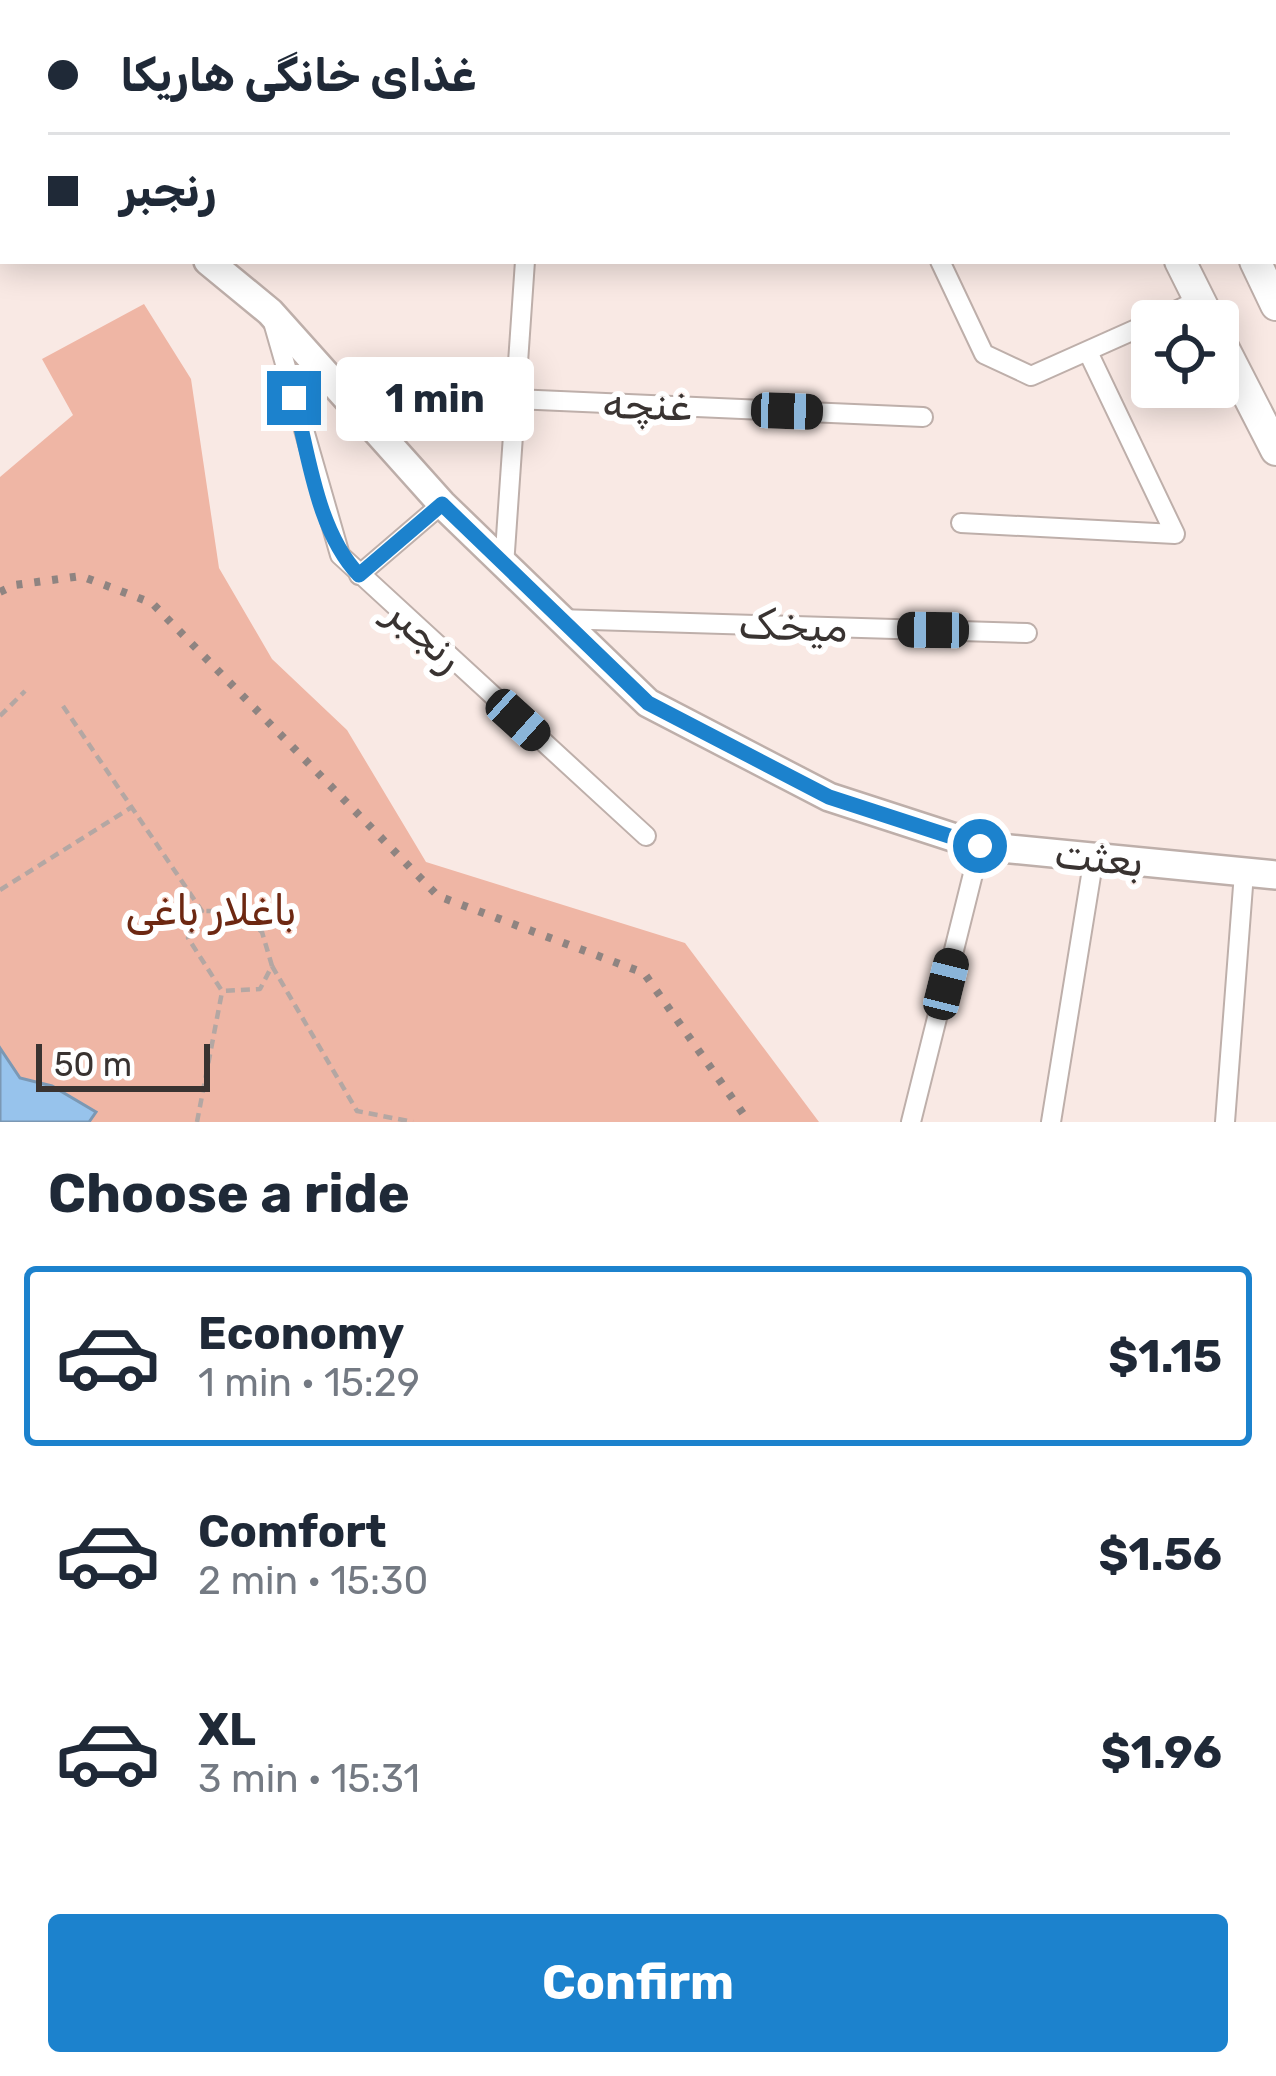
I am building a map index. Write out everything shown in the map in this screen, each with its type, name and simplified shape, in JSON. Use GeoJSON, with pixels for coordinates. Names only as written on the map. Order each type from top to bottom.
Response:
{"type":"FeatureCollection","features":[{"type":"Feature","properties":{"kind":"highway"},"geometry":{"type":"LineString","coordinates":[[1181,264],[1199,300]]}},
{"type":"Feature","properties":{"kind":"highway"},"geometry":{"type":"LineString","coordinates":[[1256,264],[1276,305]]}},
{"type":"Feature","properties":{"kind":"highway"},"geometry":{"type":"LineString","coordinates":[[1239,378],[1276,450]]}},
{"type":"Feature","properties":{"kind":"main road","name":"بعثت"},"geometry":{"type":"LineString","coordinates":[[212,264],[270,311],[442,504],[648,703],[730,750],[829,797],[980,846],[1276,875]]}},
{"type":"Feature","properties":{"kind":"street"},"geometry":{"type":"LineString","coordinates":[[504,566],[525,264]]}},
{"type":"Feature","properties":{"kind":"street"},"geometry":{"type":"LineString","coordinates":[[941,264],[984,354],[1031,376],[1131,332]]}},
{"type":"Feature","properties":{"kind":"street","name":"رنجبر"},"geometry":{"type":"LineString","coordinates":[[270,311],[340,555],[646,836]]}},
{"type":"Feature","properties":{"kind":"street"},"geometry":{"type":"LineString","coordinates":[[961,523],[1175,534],[1088,352]]}},
{"type":"Feature","properties":{"kind":"street","name":"غنچه"},"geometry":{"type":"LineString","coordinates":[[515,399],[922,417]]}},
{"type":"Feature","properties":{"kind":"street"},"geometry":{"type":"LineString","coordinates":[[359,575],[442,504]]}},
{"type":"Feature","properties":{"kind":"street","name":"میخک"},"geometry":{"type":"LineString","coordinates":[[558,619],[1027,633]]}},
{"type":"Feature","properties":{"kind":"street"},"geometry":{"type":"LineString","coordinates":[[911,1122],[980,846]]}},
{"type":"Feature","properties":{"kind":"street"},"geometry":{"type":"LineString","coordinates":[[1051,1122],[1094,857]]}},
{"type":"Feature","properties":{"kind":"street"},"geometry":{"type":"LineString","coordinates":[[1226,1122],[1244,873]]}},
{"type":"Feature","properties":{"kind":"path"},"geometry":{"type":"LineString","coordinates":[[0,716],[25,691]]}},
{"type":"Feature","properties":{"kind":"path"},"geometry":{"type":"LineString","coordinates":[[64,706],[202,910]]}},
{"type":"Feature","properties":{"kind":"path"},"geometry":{"type":"LineString","coordinates":[[0,890],[132,807]]}},
{"type":"Feature","properties":{"kind":"path"},"geometry":{"type":"LineString","coordinates":[[202,910],[238,910],[262,932],[272,966],[357,1112],[413,1122]]}},
{"type":"Feature","properties":{"kind":"path"},"geometry":{"type":"LineString","coordinates":[[197,1122],[222,991],[188,938],[202,910]]}},
{"type":"Feature","properties":{"kind":"path"},"geometry":{"type":"LineString","coordinates":[[222,991],[260,989],[272,966]]}},
{"type":"Feature","properties":{"kind":"green space","name":"باغلار باغی"},"geometry":{"type":"Polygon","coordinates":[[[144,304],[191,379],[219,568],[272,659],[347,730],[426,862],[685,943],[819,1122],[0,1122],[0,477],[73,415],[42,359],[144,304]]]}},
{"type":"Feature","properties":{"kind":"water"},"geometry":{"type":"Polygon","coordinates":[[[0,1048],[20,1078],[52,1086],[96,1112],[89,1122],[0,1122],[0,1048]]]}},
{"type":"Feature","properties":{"kind":"railway"},"geometry":{"type":"LineString","coordinates":[[0,592],[15,585],[81,576],[152,603],[438,896],[644,973],[749,1122]]}},
{"type":"Feature","properties":{"kind":"route"},"geometry":{"type":"LineString","coordinates":[[294,398],[329,528],[340,555],[359,575],[442,504],[648,703],[730,750],[829,797],[980,846]]}}]}
